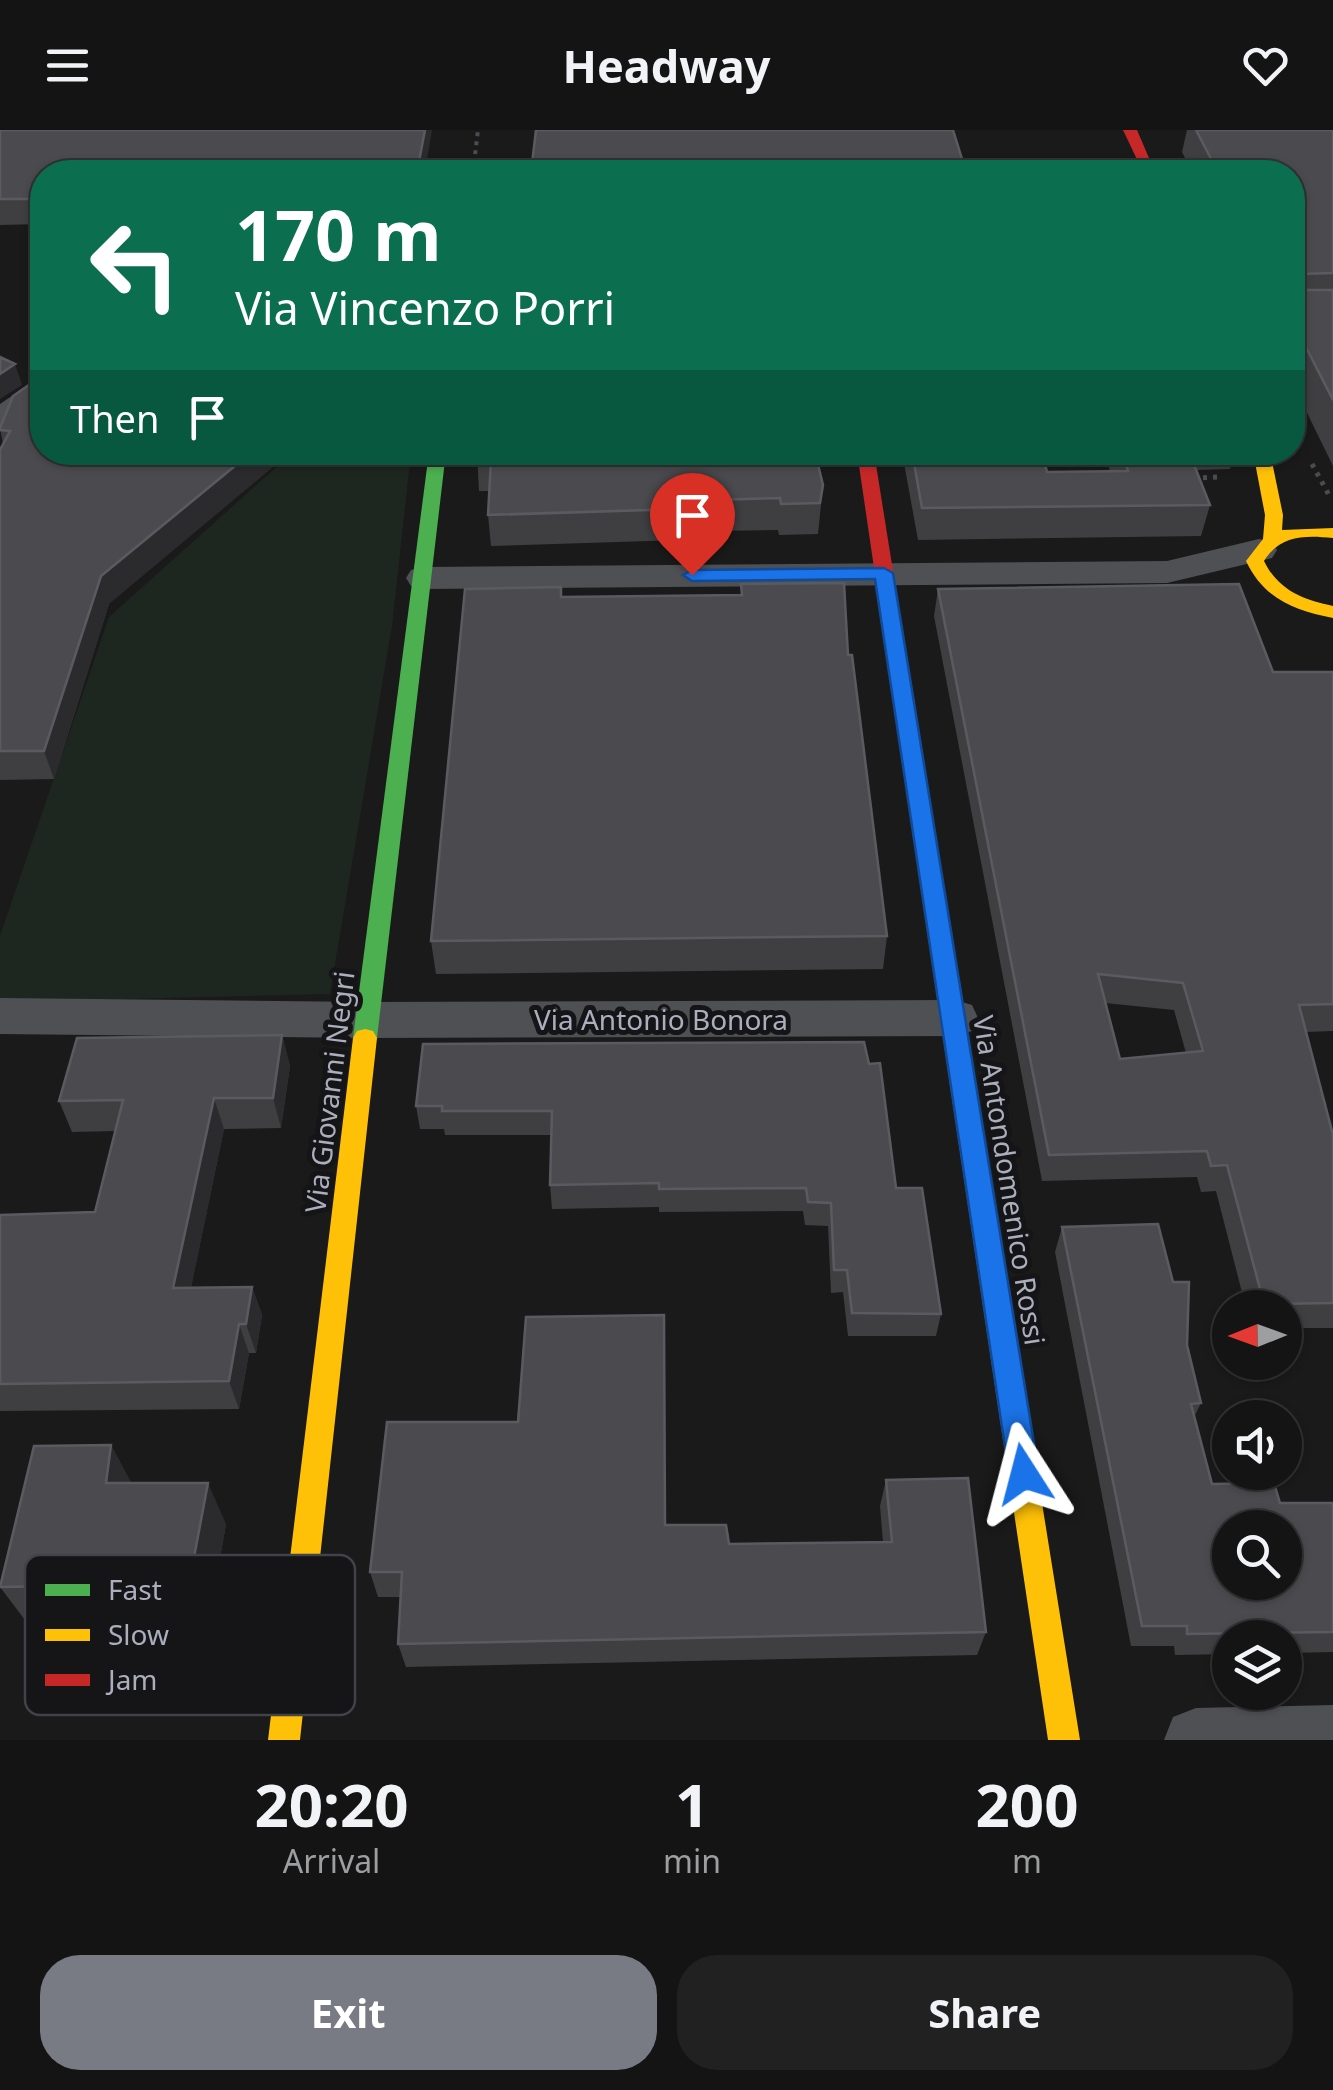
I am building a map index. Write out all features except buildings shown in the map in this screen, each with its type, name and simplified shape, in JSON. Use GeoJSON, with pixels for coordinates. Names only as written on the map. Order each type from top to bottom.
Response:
{"type":"FeatureCollection","features":[{"type":"Feature","properties":{"kind":"street"},"geometry":{"type":"LineString","coordinates":[[1130,130],[1144,160]]}},
{"type":"Feature","properties":{"kind":"street"},"geometry":{"type":"LineString","coordinates":[[0,419],[30,398]]}},
{"type":"Feature","properties":{"kind":"street","name":"Via Giovanni Negri"},"geometry":{"type":"LineString","coordinates":[[305,1555],[366,1020],[437,465]]}},
{"type":"Feature","properties":{"kind":"street","name":"Via Antondomenico Rossi"},"geometry":{"type":"LineString","coordinates":[[867,465],[1064,1740]]}},
{"type":"Feature","properties":{"kind":"street"},"geometry":{"type":"LineString","coordinates":[[1264,465],[1274,515],[1255,561],[1258,573],[1289,600],[1330,623]]}},
{"type":"Feature","properties":{"kind":"street"},"geometry":{"type":"LineString","coordinates":[[1167,572],[1300,530],[1333,533]]}},
{"type":"Feature","properties":{"kind":"street"},"geometry":{"type":"LineString","coordinates":[[424,578],[1167,572],[1289,600]]}},
{"type":"Feature","properties":{"kind":"street","name":"Via Antonio Bonora"},"geometry":{"type":"LineString","coordinates":[[0,1016],[366,1020],[955,1018]]}},
{"type":"Feature","properties":{"kind":"street","name":"Via Giovanni Negri"},"geometry":{"type":"LineString","coordinates":[[284,1740],[287,1715]]}},
{"type":"Feature","properties":{"kind":"street"},"geometry":{"type":"LineString","coordinates":[[1196,1740],[1333,1737]]}},
{"type":"Feature","properties":{"kind":"path"},"geometry":{"type":"LineString","coordinates":[[474,160],[478,130]]}},
{"type":"Feature","properties":{"kind":"path"},"geometry":{"type":"LineString","coordinates":[[1198,496],[1191,478],[1228,477]]}},
{"type":"Feature","properties":{"kind":"path"},"geometry":{"type":"LineString","coordinates":[[1318,477],[1330,511]]}},
{"type":"Feature","properties":{"kind":"shaded area"},"geometry":{"type":"Polygon","coordinates":[[[279,465],[410,465],[392,626],[330,994],[0,1002],[0,936],[109,617],[279,465]]]}},
{"type":"Feature","properties":{"kind":"traffic: fast"},"geometry":{"type":"LineString","coordinates":[[365,1038],[436,465]]}},
{"type":"Feature","properties":{"kind":"traffic: slow"},"geometry":{"type":"LineString","coordinates":[[1264,465],[1274,515],[1272,538]]}},
{"type":"Feature","properties":{"kind":"traffic: slow"},"geometry":{"type":"LineString","coordinates":[[1333,533],[1310,531],[1279,537],[1255,561],[1276,591],[1308,606],[1333,612]]}},
{"type":"Feature","properties":{"kind":"traffic: slow"},"geometry":{"type":"LineString","coordinates":[[950,1004],[1064,1740]]}},
{"type":"Feature","properties":{"kind":"traffic: slow"},"geometry":{"type":"LineString","coordinates":[[305,1555],[365,1038]]}},
{"type":"Feature","properties":{"kind":"traffic: slow"},"geometry":{"type":"LineString","coordinates":[[284,1740],[287,1715]]}},
{"type":"Feature","properties":{"kind":"traffic: jam"},"geometry":{"type":"LineString","coordinates":[[1130,130],[1144,160]]}},
{"type":"Feature","properties":{"kind":"traffic: jam"},"geometry":{"type":"LineString","coordinates":[[867,465],[950,1004]]}},
{"type":"Feature","properties":{"kind":"route"},"geometry":{"type":"LineString","coordinates":[[692,575],[884,573],[1024,1474]]}}]}
